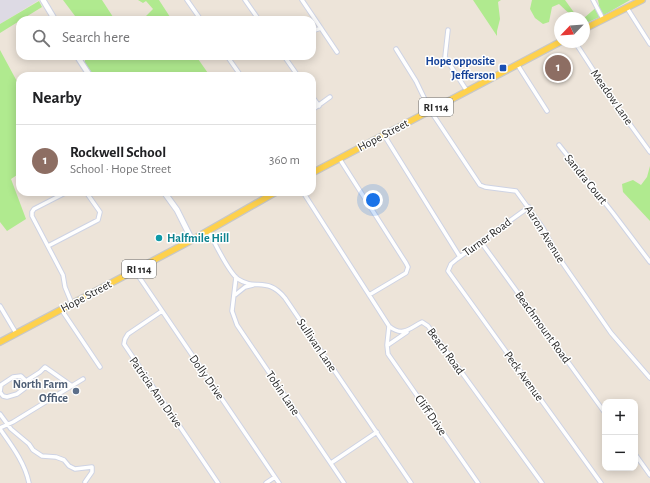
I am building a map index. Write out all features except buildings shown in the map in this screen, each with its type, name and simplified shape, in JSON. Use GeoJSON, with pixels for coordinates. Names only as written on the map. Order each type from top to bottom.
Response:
{"type":"FeatureCollection","features":[{"type":"Feature","properties":{"kind":"main road"},"geometry":{"type":"LineString","coordinates":[[43,0],[53,16]]}},
{"type":"Feature","properties":{"kind":"main road"},"geometry":{"type":"LineString","coordinates":[[590,26],[642,0]]}},
{"type":"Feature","properties":{"kind":"main road","name":"Hope Street"},"geometry":{"type":"LineString","coordinates":[[316,171],[554,45]]}},
{"type":"Feature","properties":{"kind":"main road"},"geometry":{"type":"LineString","coordinates":[[80,60],[87,72]]}},
{"type":"Feature","properties":{"kind":"main road"},"geometry":{"type":"LineString","coordinates":[[167,196],[177,210],[192,240]]}},
{"type":"Feature","properties":{"kind":"main road","name":"Hope Street"},"geometry":{"type":"LineString","coordinates":[[0,342],[192,240],[269,196]]}},
{"type":"Feature","properties":{"kind":"street"},"geometry":{"type":"LineString","coordinates":[[187,0],[198,16]]}},
{"type":"Feature","properties":{"kind":"street"},"geometry":{"type":"LineString","coordinates":[[245,0],[256,16]]}},
{"type":"Feature","properties":{"kind":"street"},"geometry":{"type":"LineString","coordinates":[[302,0],[313,16]]}},
{"type":"Feature","properties":{"kind":"street"},"geometry":{"type":"LineString","coordinates":[[594,0],[603,19]]}},
{"type":"Feature","properties":{"kind":"street"},"geometry":{"type":"LineString","coordinates":[[627,8],[650,44]]}},
{"type":"Feature","properties":{"kind":"street"},"geometry":{"type":"LineString","coordinates":[[316,21],[337,52]]}},
{"type":"Feature","properties":{"kind":"street"},"geometry":{"type":"LineString","coordinates":[[316,30],[321,28]]}},
{"type":"Feature","properties":{"kind":"street"},"geometry":{"type":"LineString","coordinates":[[448,30],[445,57],[467,91]]}},
{"type":"Feature","properties":{"kind":"street","name":"Meadow Lane"},"geometry":{"type":"LineString","coordinates":[[579,48],[616,105],[650,152]]}},
{"type":"Feature","properties":{"kind":"street","name":"Aaron Avenue"},"geometry":{"type":"LineString","coordinates":[[396,49],[416,81],[430,110],[481,186],[516,191],[549,238],[559,258],[611,333],[650,378]]}},
{"type":"Feature","properties":{"kind":"street"},"geometry":{"type":"LineString","coordinates":[[230,60],[238,72]]}},
{"type":"Feature","properties":{"kind":"street"},"geometry":{"type":"LineString","coordinates":[[287,60],[295,72]]}},
{"type":"Feature","properties":{"kind":"street"},"geometry":{"type":"LineString","coordinates":[[517,64],[547,111]]}},
{"type":"Feature","properties":{"kind":"street"},"geometry":{"type":"LineString","coordinates":[[316,108],[330,97]]}},
{"type":"Feature","properties":{"kind":"street"},"geometry":{"type":"LineString","coordinates":[[316,102],[319,106]]}},
{"type":"Feature","properties":{"kind":"street"},"geometry":{"type":"LineString","coordinates":[[384,135],[460,257]]}},
{"type":"Feature","properties":{"kind":"street","name":"Sandra Court"},"geometry":{"type":"LineString","coordinates":[[559,145],[650,262]]}},
{"type":"Feature","properties":{"kind":"street"},"geometry":{"type":"LineString","coordinates":[[339,158],[408,267],[406,273],[369,295]]}},
{"type":"Feature","properties":{"kind":"street"},"geometry":{"type":"LineString","coordinates":[[59,196],[34,209],[32,216],[64,275],[65,287],[72,304]]}},
{"type":"Feature","properties":{"kind":"street"},"geometry":{"type":"LineString","coordinates":[[48,246],[98,220],[100,212],[89,196]]}},
{"type":"Feature","properties":{"kind":"street"},"geometry":{"type":"LineString","coordinates":[[306,196],[389,326]]}},
{"type":"Feature","properties":{"kind":"street","name":"Turner Road"},"geometry":{"type":"LineString","coordinates":[[448,269],[451,264],[460,257],[528,207]]}},
{"type":"Feature","properties":{"kind":"street"},"geometry":{"type":"LineString","coordinates":[[208,230],[236,277]]}},
{"type":"Feature","properties":{"kind":"street","name":"Beachmount Road"},"geometry":{"type":"LineString","coordinates":[[481,242],[602,409]]}},
{"type":"Feature","properties":{"kind":"street","name":"Peck Avenue"},"geometry":{"type":"LineString","coordinates":[[448,269],[451,276],[601,483]]}},
{"type":"Feature","properties":{"kind":"street","name":"Dolly Drive"},"geometry":{"type":"LineString","coordinates":[[135,270],[279,483]]}},
{"type":"Feature","properties":{"kind":"street","name":"Sullivan Lane"},"geometry":{"type":"LineString","coordinates":[[236,277],[244,282],[274,287],[285,298],[411,483]]}},
{"type":"Feature","properties":{"kind":"street","name":"Tobin Lane"},"geometry":{"type":"LineString","coordinates":[[236,277],[232,311],[237,325],[344,483]]}},
{"type":"Feature","properties":{"kind":"street"},"geometry":{"type":"LineString","coordinates":[[233,298],[245,287],[256,284]]}},
{"type":"Feature","properties":{"kind":"street"},"geometry":{"type":"LineString","coordinates":[[0,306],[16,333]]}},
{"type":"Feature","properties":{"kind":"street"},"geometry":{"type":"LineString","coordinates":[[61,309],[100,367]]}},
{"type":"Feature","properties":{"kind":"street","name":"Patricia Ann Drive"},"geometry":{"type":"LineString","coordinates":[[162,311],[128,334],[124,339],[124,344],[218,483]]}},
{"type":"Feature","properties":{"kind":"street","name":"Beach Road"},"geometry":{"type":"LineString","coordinates":[[389,326],[397,331],[408,331],[422,322],[428,326],[542,483]]}},
{"type":"Feature","properties":{"kind":"street","name":"Cliff Drive"},"geometry":{"type":"LineString","coordinates":[[389,326],[387,345],[391,358],[478,483]]}},
{"type":"Feature","properties":{"kind":"street"},"geometry":{"type":"LineString","coordinates":[[387,345],[408,331]]}},
{"type":"Feature","properties":{"kind":"street"},"geometry":{"type":"LineString","coordinates":[[26,381],[21,376],[13,377],[1,385],[0,392],[3,396],[13,396],[25,388],[26,381],[45,367],[72,386]]}},
{"type":"Feature","properties":{"kind":"street"},"geometry":{"type":"LineString","coordinates":[[29,483],[27,472],[20,458],[0,428],[13,422],[83,379]]}},
{"type":"Feature","properties":{"kind":"street"},"geometry":{"type":"LineString","coordinates":[[0,414],[7,424],[29,444],[33,450],[42,456],[56,457],[64,460],[69,466],[75,469],[92,468],[92,472],[85,482]]}},
{"type":"Feature","properties":{"kind":"street"},"geometry":{"type":"LineString","coordinates":[[331,463],[377,432]]}},
{"type":"Feature","properties":{"kind":"street"},"geometry":{"type":"LineString","coordinates":[[638,458],[650,475]]}},
{"type":"Feature","properties":{"kind":"street"},"geometry":{"type":"LineString","coordinates":[[266,483],[275,477]]}},
{"type":"Feature","properties":{"kind":"shaded area"},"geometry":{"type":"Polygon","coordinates":[[[0,0],[39,0],[0,24],[0,0]]]}},
{"type":"Feature","properties":{"kind":"green space"},"geometry":{"type":"Polygon","coordinates":[[[63,0],[102,0],[112,16],[75,16],[63,0]]]}},
{"type":"Feature","properties":{"kind":"green space"},"geometry":{"type":"Polygon","coordinates":[[[138,0],[159,0],[169,16],[146,16],[153,9],[146,1],[143,3],[138,0]]]}},
{"type":"Feature","properties":{"kind":"green space"},"geometry":{"type":"Polygon","coordinates":[[[473,0],[501,0],[498,2],[500,19],[497,36],[473,0]]]}},
{"type":"Feature","properties":{"kind":"green space"},"geometry":{"type":"Polygon","coordinates":[[[532,0],[565,0],[574,12],[568,12],[559,4],[552,7],[549,22],[543,24],[535,18],[530,9],[532,0]]]}},
{"type":"Feature","properties":{"kind":"green space"},"geometry":{"type":"Polygon","coordinates":[[[598,0],[630,0],[590,21],[590,13],[599,5],[598,0]]]}},
{"type":"Feature","properties":{"kind":"green space"},"geometry":{"type":"Polygon","coordinates":[[[39,1],[42,7],[27,16],[16,16],[16,23],[0,33],[0,24],[39,1]]]}},
{"type":"Feature","properties":{"kind":"green space"},"geometry":{"type":"Polygon","coordinates":[[[0,50],[16,80],[16,176],[11,179],[16,196],[17,196],[26,219],[7,231],[0,222],[0,50]]]}},
{"type":"Feature","properties":{"kind":"green space"},"geometry":{"type":"Polygon","coordinates":[[[85,60],[199,60],[207,72],[91,72],[85,63],[85,60]]]}},
{"type":"Feature","properties":{"kind":"green space"},"geometry":{"type":"Polygon","coordinates":[[[650,166],[650,221],[623,192],[622,184],[633,180],[641,185],[647,177],[650,166]]]}},
{"type":"Feature","properties":{"kind":"place","name":"Hope opposite Jefferson"},"geometry":{"type":"Point","coordinates":[503,68]}},
{"type":"Feature","properties":{"kind":"place","name":"Rockwell School"},"geometry":{"type":"Point","coordinates":[558,68]}},
{"type":"Feature","properties":{"kind":"place","name":"Halfmile Hill"},"geometry":{"type":"Point","coordinates":[159,238]}},
{"type":"Feature","properties":{"kind":"place","name":"North Farm Office"},"geometry":{"type":"Point","coordinates":[76,391]}}]}
